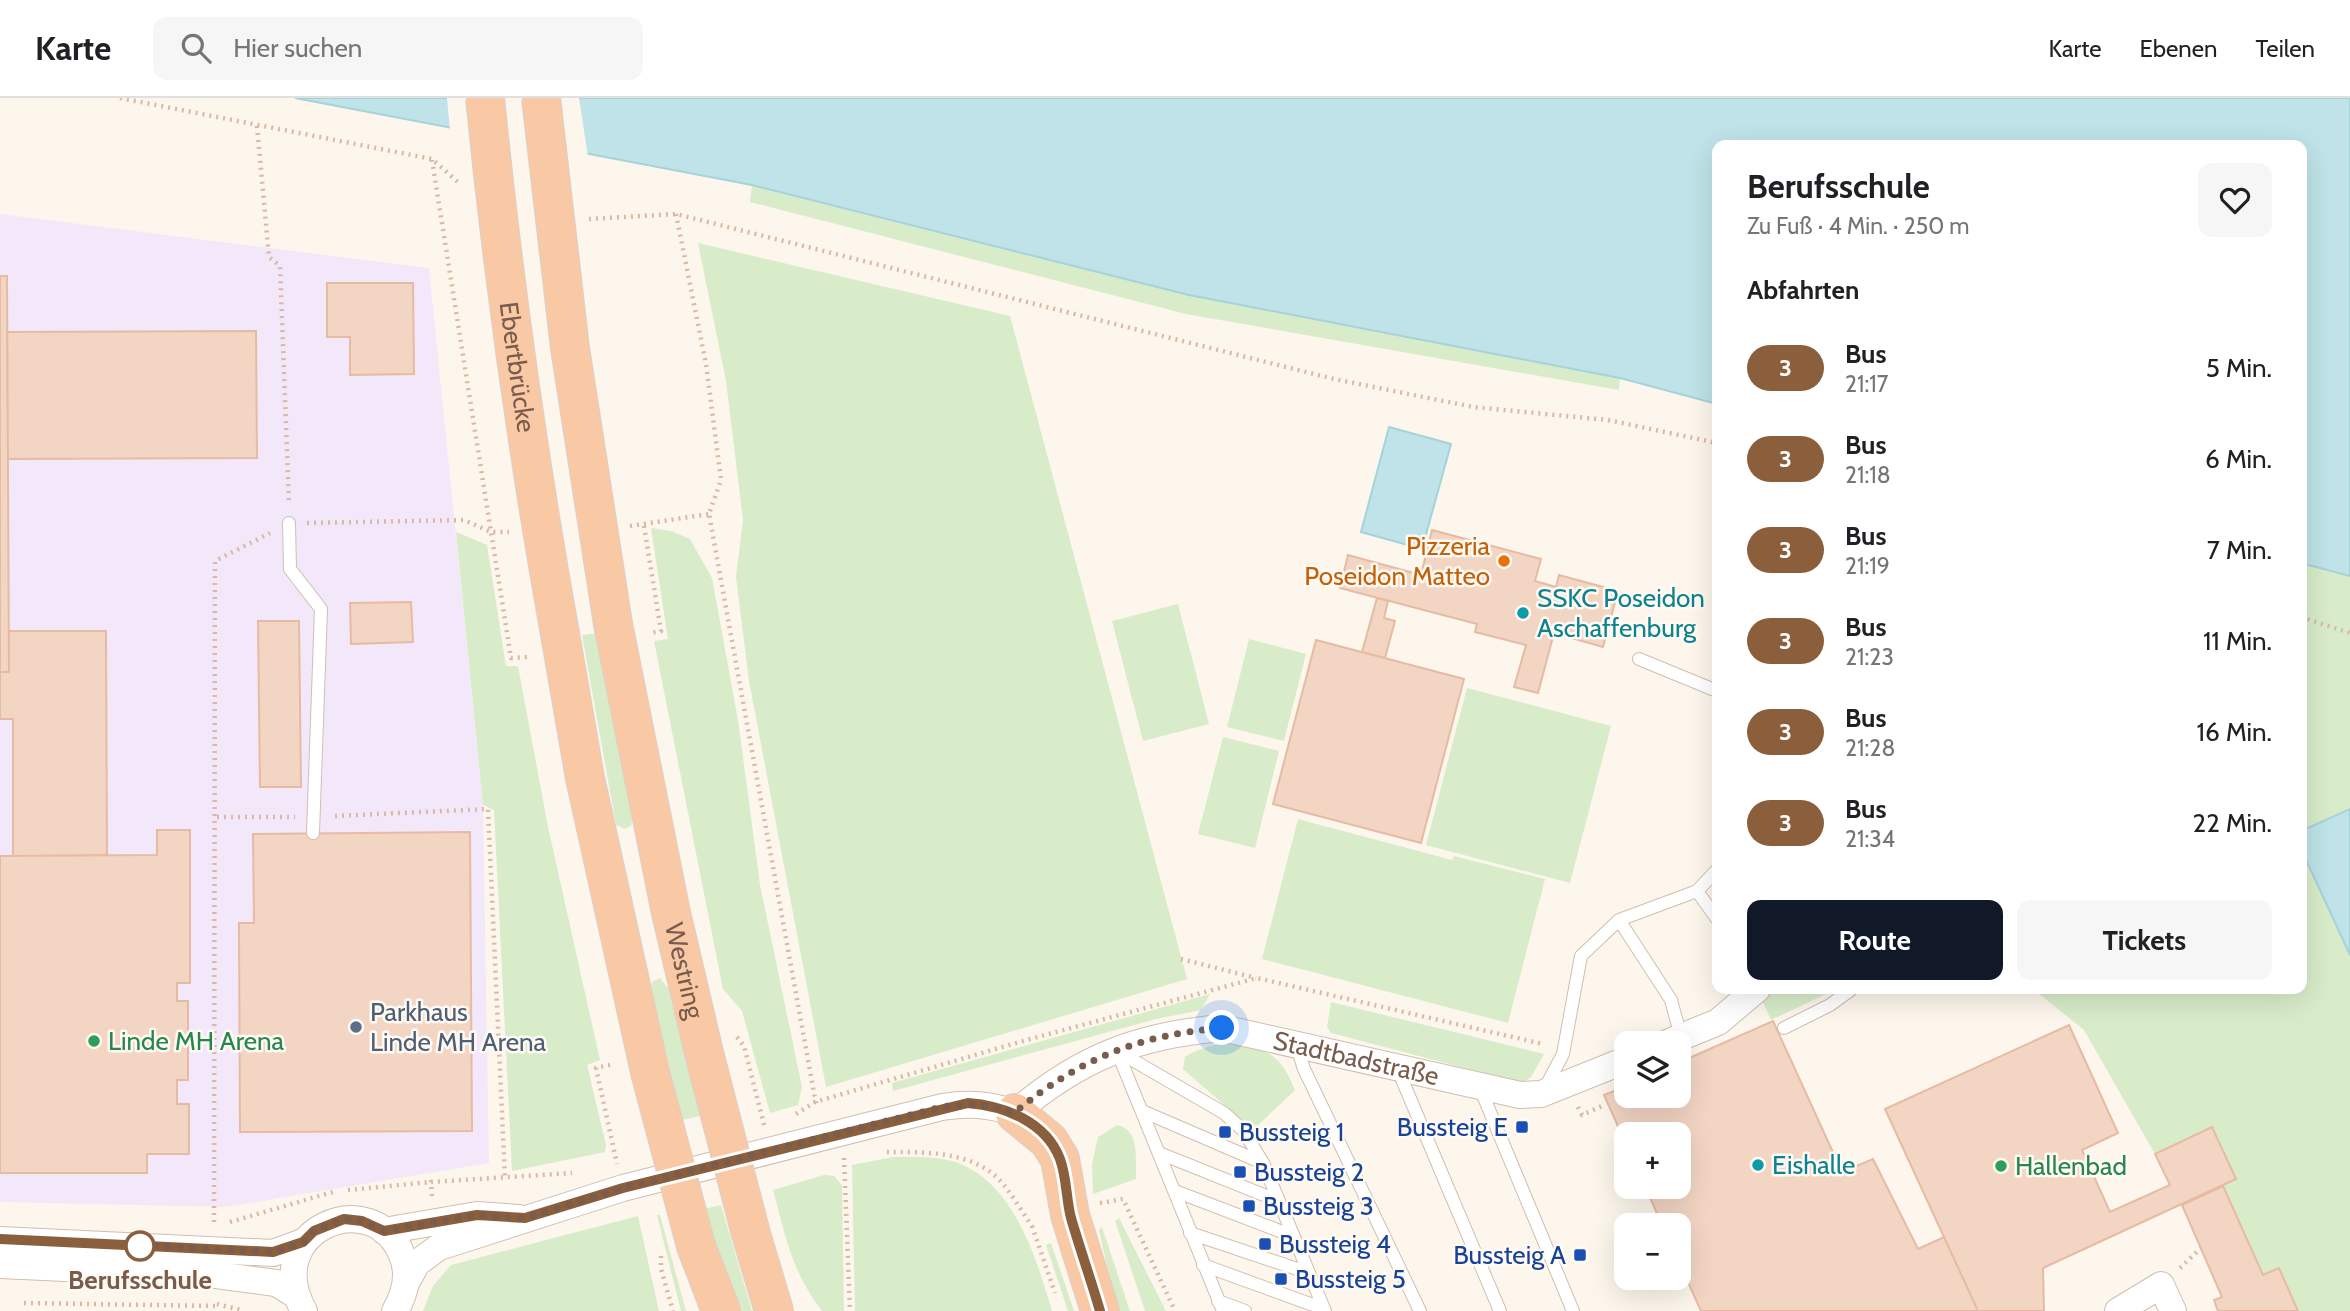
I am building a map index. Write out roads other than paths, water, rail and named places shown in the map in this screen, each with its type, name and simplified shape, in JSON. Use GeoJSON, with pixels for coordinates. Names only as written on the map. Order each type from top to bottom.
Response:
{"type":"FeatureCollection","features":[{"type":"Feature","properties":{"kind":"highway","name":"Ebertbrücke"},"geometry":{"type":"LineString","coordinates":[[485,98],[518,381],[585,778],[650,1072],[678,1251],[721,1311]]}},
{"type":"Feature","properties":{"kind":"highway","name":"Westring"},"geometry":{"type":"LineString","coordinates":[[541,98],[570,348],[630,629],[643,781],[705,1057],[774,1311]]}},
{"type":"Feature","properties":{"kind":"highway"},"geometry":{"type":"LineString","coordinates":[[1014,1113],[1049,1141],[1060,1159],[1070,1215],[1100,1311]]}},
{"type":"Feature","properties":{"kind":"street"},"geometry":{"type":"LineString","coordinates":[[1691,1033],[1718,1023],[1751,994]]}},
{"type":"Feature","properties":{"kind":"street","name":"Stadtbadstraße"},"geometry":{"type":"LineString","coordinates":[[1014,1113],[1045,1087],[1077,1067],[1116,1051],[1173,1032],[1222,1028],[1520,1096],[1541,1094],[1614,1065]]}},
{"type":"Feature","properties":{"kind":"street"},"geometry":{"type":"LineString","coordinates":[[395,1311],[417,1263],[439,1247],[491,1233],[525,1218],[623,1188],[968,1103],[991,1105],[1014,1113]]}},
{"type":"Feature","properties":{"kind":"street"},"geometry":{"type":"LineString","coordinates":[[384,1231],[477,1215],[525,1218]]}},
{"type":"Feature","properties":{"kind":"street"},"geometry":{"type":"LineString","coordinates":[[299,1302],[292,1270],[303,1242],[314,1231],[344,1219],[362,1221],[384,1231],[399,1249],[406,1283]]}},
{"type":"Feature","properties":{"kind":"street"},"geometry":{"type":"LineString","coordinates":[[0,1240],[273,1252],[303,1242]]}},
{"type":"Feature","properties":{"kind":"street"},"geometry":{"type":"LineString","coordinates":[[0,1265],[216,1275],[276,1283],[299,1302]]}},
{"type":"Feature","properties":{"kind":"street"},"geometry":{"type":"LineString","coordinates":[[2118,1311],[2161,1285],[2173,1311]]}},
{"type":"Feature","properties":{"kind":"lane"},"geometry":{"type":"LineString","coordinates":[[289,523],[290,569],[321,609],[313,833]]}},
{"type":"Feature","properties":{"kind":"lane"},"geometry":{"type":"LineString","coordinates":[[1639,659],[1712,689]]}},
{"type":"Feature","properties":{"kind":"lane"},"geometry":{"type":"LineString","coordinates":[[1541,1094],[1563,1054],[1581,956],[1619,920],[1697,891],[1712,875]]}},
{"type":"Feature","properties":{"kind":"lane"},"geometry":{"type":"LineString","coordinates":[[1697,891],[1712,912]]}},
{"type":"Feature","properties":{"kind":"lane"},"geometry":{"type":"LineString","coordinates":[[1619,920],[1671,1000],[1673,1031]]}},
{"type":"Feature","properties":{"kind":"lane"},"geometry":{"type":"LineString","coordinates":[[1784,1028],[1815,1013],[1844,994]]}},
{"type":"Feature","properties":{"kind":"lane"},"geometry":{"type":"LineString","coordinates":[[1296,1044],[1304,1069],[1420,1311]]}},
{"type":"Feature","properties":{"kind":"lane"},"geometry":{"type":"LineString","coordinates":[[1116,1051],[1220,1306],[1245,1311]]}},
{"type":"Feature","properties":{"kind":"lane"},"geometry":{"type":"LineString","coordinates":[[1116,1051],[1224,1113],[1243,1130],[1264,1163],[1325,1310]]}},
{"type":"Feature","properties":{"kind":"lane"},"geometry":{"type":"LineString","coordinates":[[1397,1066],[1500,1311]]}},
{"type":"Feature","properties":{"kind":"lane"},"geometry":{"type":"LineString","coordinates":[[1480,1088],[1573,1311]]}},
{"type":"Feature","properties":{"kind":"lane"},"geometry":{"type":"LineString","coordinates":[[1142,1111],[1264,1163]]}},
{"type":"Feature","properties":{"kind":"lane"},"geometry":{"type":"LineString","coordinates":[[1159,1153],[1279,1201]]}},
{"type":"Feature","properties":{"kind":"lane"},"geometry":{"type":"LineString","coordinates":[[1175,1191],[1293,1236]]}},
{"type":"Feature","properties":{"kind":"lane"},"geometry":{"type":"LineString","coordinates":[[1190,1233],[1308,1273]]}},
{"type":"Feature","properties":{"kind":"lane"},"geometry":{"type":"LineString","coordinates":[[1203,1265],[1325,1310]]}},
{"type":"Feature","properties":{"kind":"water"},"geometry":{"type":"Polygon","coordinates":[[[295,98],[2350,98],[2350,576],[2307,565],[2307,140],[1712,140],[1712,403],[1620,378],[1189,295],[752,185],[295,98]]]}},
{"type":"Feature","properties":{"kind":"water"},"geometry":{"type":"Polygon","coordinates":[[[1389,427],[1451,444],[1422,549],[1361,532],[1389,427]]]}},
{"type":"Feature","properties":{"kind":"water"},"geometry":{"type":"Polygon","coordinates":[[[2350,809],[2350,955],[2307,862],[2307,828],[2350,809]]]}},
{"type":"Feature","properties":{"kind":"place","name":"Pizzeria Poseidon Matteo"},"geometry":{"type":"Point","coordinates":[1504,561]}},
{"type":"Feature","properties":{"kind":"place","name":"SSKC Poseidon Aschaffenburg"},"geometry":{"type":"Point","coordinates":[1523,613]}},
{"type":"Feature","properties":{"kind":"place","name":"Parkhaus Linde MH Arena"},"geometry":{"type":"Point","coordinates":[356,1027]}},
{"type":"Feature","properties":{"kind":"place","name":"Linde MH Arena"},"geometry":{"type":"Point","coordinates":[94,1041]}},
{"type":"Feature","properties":{"kind":"place","name":"Bussteig E"},"geometry":{"type":"Point","coordinates":[1522,1127]}},
{"type":"Feature","properties":{"kind":"place","name":"Bussteig 1"},"geometry":{"type":"Point","coordinates":[1225,1132]}},
{"type":"Feature","properties":{"kind":"place","name":"Eishalle"},"geometry":{"type":"Point","coordinates":[1758,1165]}},
{"type":"Feature","properties":{"kind":"place","name":"Hallenbad"},"geometry":{"type":"Point","coordinates":[2001,1166]}},
{"type":"Feature","properties":{"kind":"place","name":"Bussteig 2"},"geometry":{"type":"Point","coordinates":[1240,1172]}},
{"type":"Feature","properties":{"kind":"place","name":"Bussteig 3"},"geometry":{"type":"Point","coordinates":[1249,1206]}},
{"type":"Feature","properties":{"kind":"place","name":"Bussteig 4"},"geometry":{"type":"Point","coordinates":[1265,1244]}},
{"type":"Feature","properties":{"kind":"place","name":"Berufsschule"},"geometry":{"type":"Point","coordinates":[140,1246]}},
{"type":"Feature","properties":{"kind":"place","name":"Bussteig A"},"geometry":{"type":"Point","coordinates":[1580,1255]}},
{"type":"Feature","properties":{"kind":"place","name":"Bussteig 5"},"geometry":{"type":"Point","coordinates":[1281,1279]}}]}
